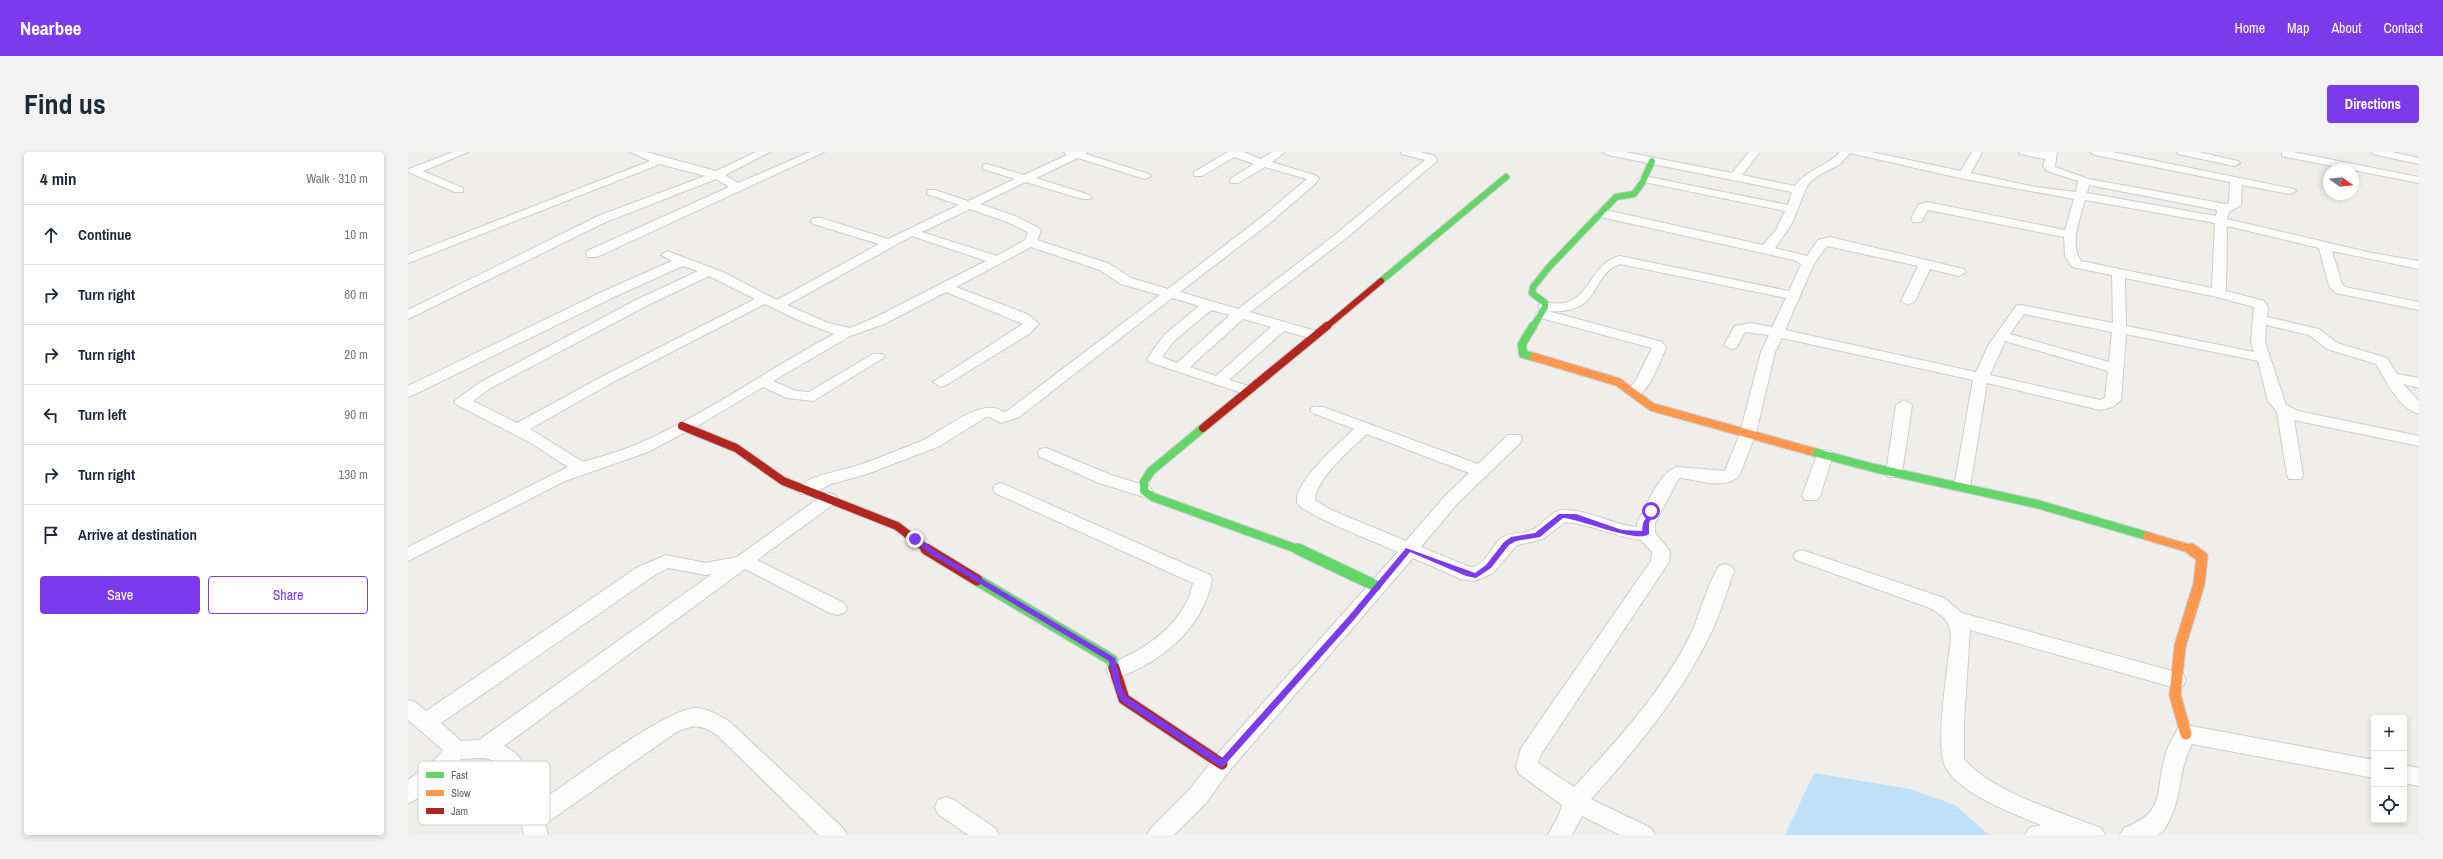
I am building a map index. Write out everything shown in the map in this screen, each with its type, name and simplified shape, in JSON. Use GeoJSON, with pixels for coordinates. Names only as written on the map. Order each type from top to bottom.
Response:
{"type":"FeatureCollection","features":[{"type":"Feature","properties":{"kind":"street"},"geometry":{"type":"LineString","coordinates":[[459,190],[413,171],[462,152]]}},
{"type":"Feature","properties":{"kind":"street"},"geometry":{"type":"LineString","coordinates":[[635,152],[659,161],[717,175],[735,188]]}},
{"type":"Feature","properties":{"kind":"street"},"geometry":{"type":"LineString","coordinates":[[408,315],[602,219],[717,175],[765,152]]}},
{"type":"Feature","properties":{"kind":"street"},"geometry":{"type":"LineString","coordinates":[[592,254],[735,188],[819,152]]}},
{"type":"Feature","properties":{"kind":"street"},"geometry":{"type":"LineString","coordinates":[[806,490],[825,480],[861,470],[934,442],[982,413],[994,412],[1002,418],[1013,414],[1312,181],[1313,178],[1308,175],[1242,157],[1238,155],[1237,152],[1198,174]]}},
{"type":"Feature","properties":{"kind":"street"},"geometry":{"type":"LineString","coordinates":[[1234,181],[1280,152]]}},
{"type":"Feature","properties":{"kind":"street"},"geometry":{"type":"LineString","coordinates":[[1180,369],[1241,313],[1340,236],[1431,161],[1431,158],[1406,152]]}},
{"type":"Feature","properties":{"kind":"street"},"geometry":{"type":"LineString","coordinates":[[1608,152],[1798,190]]}},
{"type":"Feature","properties":{"kind":"street"},"geometry":{"type":"LineString","coordinates":[[1734,178],[1755,152]]}},
{"type":"Feature","properties":{"kind":"street"},"geometry":{"type":"LineString","coordinates":[[1766,250],[1793,208],[1798,190],[1814,172],[1834,165],[1846,152]]}},
{"type":"Feature","properties":{"kind":"street"},"geometry":{"type":"LineString","coordinates":[[1855,152],[2043,192],[2079,196],[2221,221],[2419,265]]}},
{"type":"Feature","properties":{"kind":"street"},"geometry":{"type":"LineString","coordinates":[[1964,176],[1977,152]]}},
{"type":"Feature","properties":{"kind":"street"},"geometry":{"type":"LineString","coordinates":[[2024,152],[2051,155],[2049,166],[2054,171],[2082,178],[2084,181],[2226,208],[2235,205],[2236,180]]}},
{"type":"Feature","properties":{"kind":"street"},"geometry":{"type":"LineString","coordinates":[[2095,152],[2290,191]]}},
{"type":"Feature","properties":{"kind":"street"},"geometry":{"type":"LineString","coordinates":[[2182,152],[2234,163]]}},
{"type":"Feature","properties":{"kind":"street"},"geometry":{"type":"LineString","coordinates":[[2377,152],[2419,161]]}},
{"type":"Feature","properties":{"kind":"street"},"geometry":{"type":"LineString","coordinates":[[517,430],[610,378],[771,302],[890,244],[911,232],[1026,179],[1076,153],[1145,176]]}},
{"type":"Feature","properties":{"kind":"street"},"geometry":{"type":"LineString","coordinates":[[2286,154],[2419,180]]}},
{"type":"Feature","properties":{"kind":"street"},"geometry":{"type":"LineString","coordinates":[[408,260],[659,161]]}},
{"type":"Feature","properties":{"kind":"street"},"geometry":{"type":"LineString","coordinates":[[1652,161],[1644,179],[1634,194],[1616,197],[1533,286],[1532,292],[1545,303],[1543,311],[1522,344],[1523,354],[1618,382],[1634,393],[1642,402],[1652,407],[1894,473],[1962,487],[2111,524],[2182,544],[2198,552],[2202,557],[2199,584],[2180,646],[2176,680],[2175,695],[2186,734],[2175,758],[2170,794],[2156,826],[2142,834],[2132,835]]}},
{"type":"Feature","properties":{"kind":"street"},"geometry":{"type":"LineString","coordinates":[[987,166],[1086,197]]}},
{"type":"Feature","properties":{"kind":"street"},"geometry":{"type":"LineString","coordinates":[[1144,491],[1144,482],[1151,471],[1506,177]]}},
{"type":"Feature","properties":{"kind":"street"},"geometry":{"type":"LineString","coordinates":[[1644,179],[1740,200],[1793,208]]}},
{"type":"Feature","properties":{"kind":"street"},"geometry":{"type":"LineString","coordinates":[[2084,181],[2079,196],[2071,236],[2070,253],[2072,260],[2077,264],[2219,293],[2259,304],[2261,307],[2258,342],[2276,401],[2285,412],[2295,475]]}},
{"type":"Feature","properties":{"kind":"street"},"geometry":{"type":"LineString","coordinates":[[667,255],[709,271],[771,302],[845,332],[852,332],[879,321],[998,261],[1030,242],[1035,231],[1011,219],[971,204],[931,192]]}},
{"type":"Feature","properties":{"kind":"street"},"geometry":{"type":"LineString","coordinates":[[1917,219],[1922,208],[1927,206],[2071,236]]}},
{"type":"Feature","properties":{"kind":"street"},"geometry":{"type":"LineString","coordinates":[[2219,293],[2221,221],[2223,210],[2226,208]]}},
{"type":"Feature","properties":{"kind":"street"},"geometry":{"type":"LineString","coordinates":[[1601,213],[1766,250],[1805,260],[1808,264]]}},
{"type":"Feature","properties":{"kind":"street"},"geometry":{"type":"LineString","coordinates":[[817,221],[890,244]]}},
{"type":"Feature","properties":{"kind":"street"},"geometry":{"type":"LineString","coordinates":[[911,232],[998,261]]}},
{"type":"Feature","properties":{"kind":"street"},"geometry":{"type":"LineString","coordinates":[[1643,835],[1574,802],[1566,792],[1538,776],[1527,767],[1529,754],[1660,562],[1661,552],[1646,534],[1646,523],[1651,511],[1677,472],[1724,478],[1732,474],[1748,434],[1768,352],[1808,264],[1822,243],[1830,241],[1958,272]]}},
{"type":"Feature","properties":{"kind":"street"},"geometry":{"type":"LineString","coordinates":[[1030,242],[1105,267],[1126,281],[1314,335]]}},
{"type":"Feature","properties":{"kind":"street"},"geometry":{"type":"LineString","coordinates":[[2324,245],[2336,286],[2341,290],[2419,306]]}},
{"type":"Feature","properties":{"kind":"street"},"geometry":{"type":"LineString","coordinates":[[1543,311],[1561,308],[1577,302],[1611,263],[1620,260],[1794,296]]}},
{"type":"Feature","properties":{"kind":"street"},"geometry":{"type":"LineString","coordinates":[[408,392],[608,294],[683,261]]}},
{"type":"Feature","properties":{"kind":"street"},"geometry":{"type":"LineString","coordinates":[[1908,301],[1926,264]]}},
{"type":"Feature","properties":{"kind":"street"},"geometry":{"type":"LineString","coordinates":[[580,468],[537,439],[462,402],[484,386],[643,302],[709,271]]}},
{"type":"Feature","properties":{"kind":"street"},"geometry":{"type":"LineString","coordinates":[[1732,345],[1740,329],[1744,327],[1777,332],[2100,405],[2108,404],[2113,400],[2121,330],[2121,302],[2118,273]]}},
{"type":"Feature","properties":{"kind":"street"},"geometry":{"type":"LineString","coordinates":[[942,382],[1024,331],[1032,324],[1022,317],[944,287]]}},
{"type":"Feature","properties":{"kind":"street"},"geometry":{"type":"LineString","coordinates":[[1209,305],[1172,336],[1155,356],[1157,361],[1247,390]]}},
{"type":"Feature","properties":{"kind":"street"},"geometry":{"type":"LineString","coordinates":[[1962,487],[1981,377],[2002,336],[2017,312],[2021,309],[2264,358]]}},
{"type":"Feature","properties":{"kind":"street"},"geometry":{"type":"LineString","coordinates":[[1543,311],[1657,345],[1659,348],[1654,361],[1634,393]]}},
{"type":"Feature","properties":{"kind":"street"},"geometry":{"type":"LineString","coordinates":[[2260,319],[2314,332],[2332,346],[2376,358],[2385,365],[2399,390],[2419,409]]}},
{"type":"Feature","properties":{"kind":"street"},"geometry":{"type":"LineString","coordinates":[[1219,381],[1280,326]]}},
{"type":"Feature","properties":{"kind":"street"},"geometry":{"type":"LineString","coordinates":[[408,555],[580,468],[626,455],[682,426],[845,332]]}},
{"type":"Feature","properties":{"kind":"street"},"geometry":{"type":"LineString","coordinates":[[2002,336],[2116,369]]}},
{"type":"Feature","properties":{"kind":"street"},"geometry":{"type":"LineString","coordinates":[[761,381],[788,393],[800,396],[813,396],[878,357]]}},
{"type":"Feature","properties":{"kind":"street"},"geometry":{"type":"LineString","coordinates":[[2392,377],[2419,383]]}},
{"type":"Feature","properties":{"kind":"street"},"geometry":{"type":"LineString","coordinates":[[1894,473],[1904,404]]}},
{"type":"Feature","properties":{"kind":"street"},"geometry":{"type":"LineString","coordinates":[[1318,410],[1480,471]]}},
{"type":"Feature","properties":{"kind":"street"},"geometry":{"type":"LineString","coordinates":[[2285,412],[2419,441]]}},
{"type":"Feature","properties":{"kind":"street"},"geometry":{"type":"LineString","coordinates":[[682,426],[736,448],[783,481],[897,526],[932,553],[1112,660],[1116,670],[1118,688],[1124,699],[1222,764]]}},
{"type":"Feature","properties":{"kind":"street"},"geometry":{"type":"LineString","coordinates":[[1364,428],[1320,474],[1307,491],[1306,503],[1325,514],[1468,574],[1476,575],[1489,566],[1510,541],[1537,535],[1562,516],[1576,517],[1622,532],[1646,534]]}},
{"type":"Feature","properties":{"kind":"street"},"geometry":{"type":"LineString","coordinates":[[1158,835],[1198,796],[1222,764],[1351,619],[1376,586],[1451,500],[1514,439]]}},
{"type":"Feature","properties":{"kind":"street"},"geometry":{"type":"LineString","coordinates":[[1046,453],[1105,479],[1144,491],[1181,507],[1297,548],[1376,586]]}},
{"type":"Feature","properties":{"kind":"street"},"geometry":{"type":"LineString","coordinates":[[1811,496],[1825,455]]}},
{"type":"Feature","properties":{"kind":"street"},"geometry":{"type":"LineString","coordinates":[[1001,489],[1203,580],[1202,590],[1183,624],[1134,664],[1116,670]]}},
{"type":"Feature","properties":{"kind":"street"},"geometry":{"type":"LineString","coordinates":[[484,750],[829,499]]}},
{"type":"Feature","properties":{"kind":"street"},"geometry":{"type":"LineString","coordinates":[[1802,556],[1938,603],[1953,613],[1957,619],[1961,635],[1952,742],[1954,762],[1970,780],[1991,791],[2093,835]]}},
{"type":"Feature","properties":{"kind":"street"},"geometry":{"type":"LineString","coordinates":[[425,723],[656,566],[672,561],[715,568],[742,562],[759,567],[837,608]]}},
{"type":"Feature","properties":{"kind":"street"},"geometry":{"type":"LineString","coordinates":[[1560,835],[1570,818],[1574,802],[1621,752],[1655,708],[1694,647],[1725,571]]}},
{"type":"Feature","properties":{"kind":"street"},"geometry":{"type":"LineString","coordinates":[[1957,619],[2176,680]]}},
{"type":"Feature","properties":{"kind":"street"},"geometry":{"type":"LineString","coordinates":[[408,708],[452,745],[456,751]]}},
{"type":"Feature","properties":{"kind":"street"},"geometry":{"type":"LineString","coordinates":[[550,816],[668,728],[690,716],[712,720],[724,729],[835,835]]}},
{"type":"Feature","properties":{"kind":"street"},"geometry":{"type":"LineString","coordinates":[[2186,734],[2248,744],[2371,768]]}},
{"type":"Feature","properties":{"kind":"street"},"geometry":{"type":"LineString","coordinates":[[447,761],[456,751],[484,750],[495,751],[505,761]]}},
{"type":"Feature","properties":{"kind":"street"},"geometry":{"type":"LineString","coordinates":[[2407,775],[2419,777]]}},
{"type":"Feature","properties":{"kind":"street"},"geometry":{"type":"LineString","coordinates":[[408,793],[418,785]]}},
{"type":"Feature","properties":{"kind":"street"},"geometry":{"type":"LineString","coordinates":[[946,807],[987,835]]}},
{"type":"Feature","properties":{"kind":"street"},"geometry":{"type":"LineString","coordinates":[[2037,835],[2085,835]]}},
{"type":"Feature","properties":{"kind":"water"},"geometry":{"type":"Polygon","coordinates":[[[1814,773],[1910,789],[1955,805],[1989,835],[1785,835],[1814,773]]]}},
{"type":"Feature","properties":{"kind":"traffic: fast"},"geometry":{"type":"LineString","coordinates":[[1534,357],[1523,354],[1522,344],[1545,307],[1545,303],[1532,293],[1533,287],[1549,267],[1616,197],[1634,194],[1642,183],[1652,161]]}},
{"type":"Feature","properties":{"kind":"traffic: fast"},"geometry":{"type":"LineString","coordinates":[[1381,281],[1506,177]]}},
{"type":"Feature","properties":{"kind":"traffic: fast"},"geometry":{"type":"LineString","coordinates":[[1203,428],[1151,471],[1144,482],[1144,491],[1153,497],[1297,548],[1376,586]]}},
{"type":"Feature","properties":{"kind":"traffic: fast"},"geometry":{"type":"LineString","coordinates":[[1810,451],[1874,468],[2037,504],[2147,536]]}},
{"type":"Feature","properties":{"kind":"traffic: fast"},"geometry":{"type":"LineString","coordinates":[[977,580],[1112,660],[1114,668]]}},
{"type":"Feature","properties":{"kind":"traffic: slow"},"geometry":{"type":"LineString","coordinates":[[1534,357],[1618,382],[1652,407],[1810,451]]}},
{"type":"Feature","properties":{"kind":"traffic: slow"},"geometry":{"type":"LineString","coordinates":[[2147,536],[2193,549],[2202,557],[2199,584],[2180,646],[2175,695],[2186,734]]}},
{"type":"Feature","properties":{"kind":"traffic: jam"},"geometry":{"type":"LineString","coordinates":[[1203,428],[1381,281]]}},
{"type":"Feature","properties":{"kind":"traffic: jam"},"geometry":{"type":"LineString","coordinates":[[682,426],[736,448],[783,481],[897,526],[932,553],[977,580]]}},
{"type":"Feature","properties":{"kind":"traffic: jam"},"geometry":{"type":"LineString","coordinates":[[1114,668],[1124,699],[1222,764]]}},
{"type":"Feature","properties":{"kind":"route"},"geometry":{"type":"LineString","coordinates":[[915,539],[932,553],[1112,660],[1116,670],[1118,688],[1124,699],[1222,764],[1351,619],[1376,586],[1408,549],[1447,566],[1468,574],[1476,575],[1482,573],[1507,544],[1514,539],[1537,535],[1562,516],[1568,515],[1576,517],[1605,528],[1622,532],[1646,534],[1646,523],[1651,511]]}}]}
